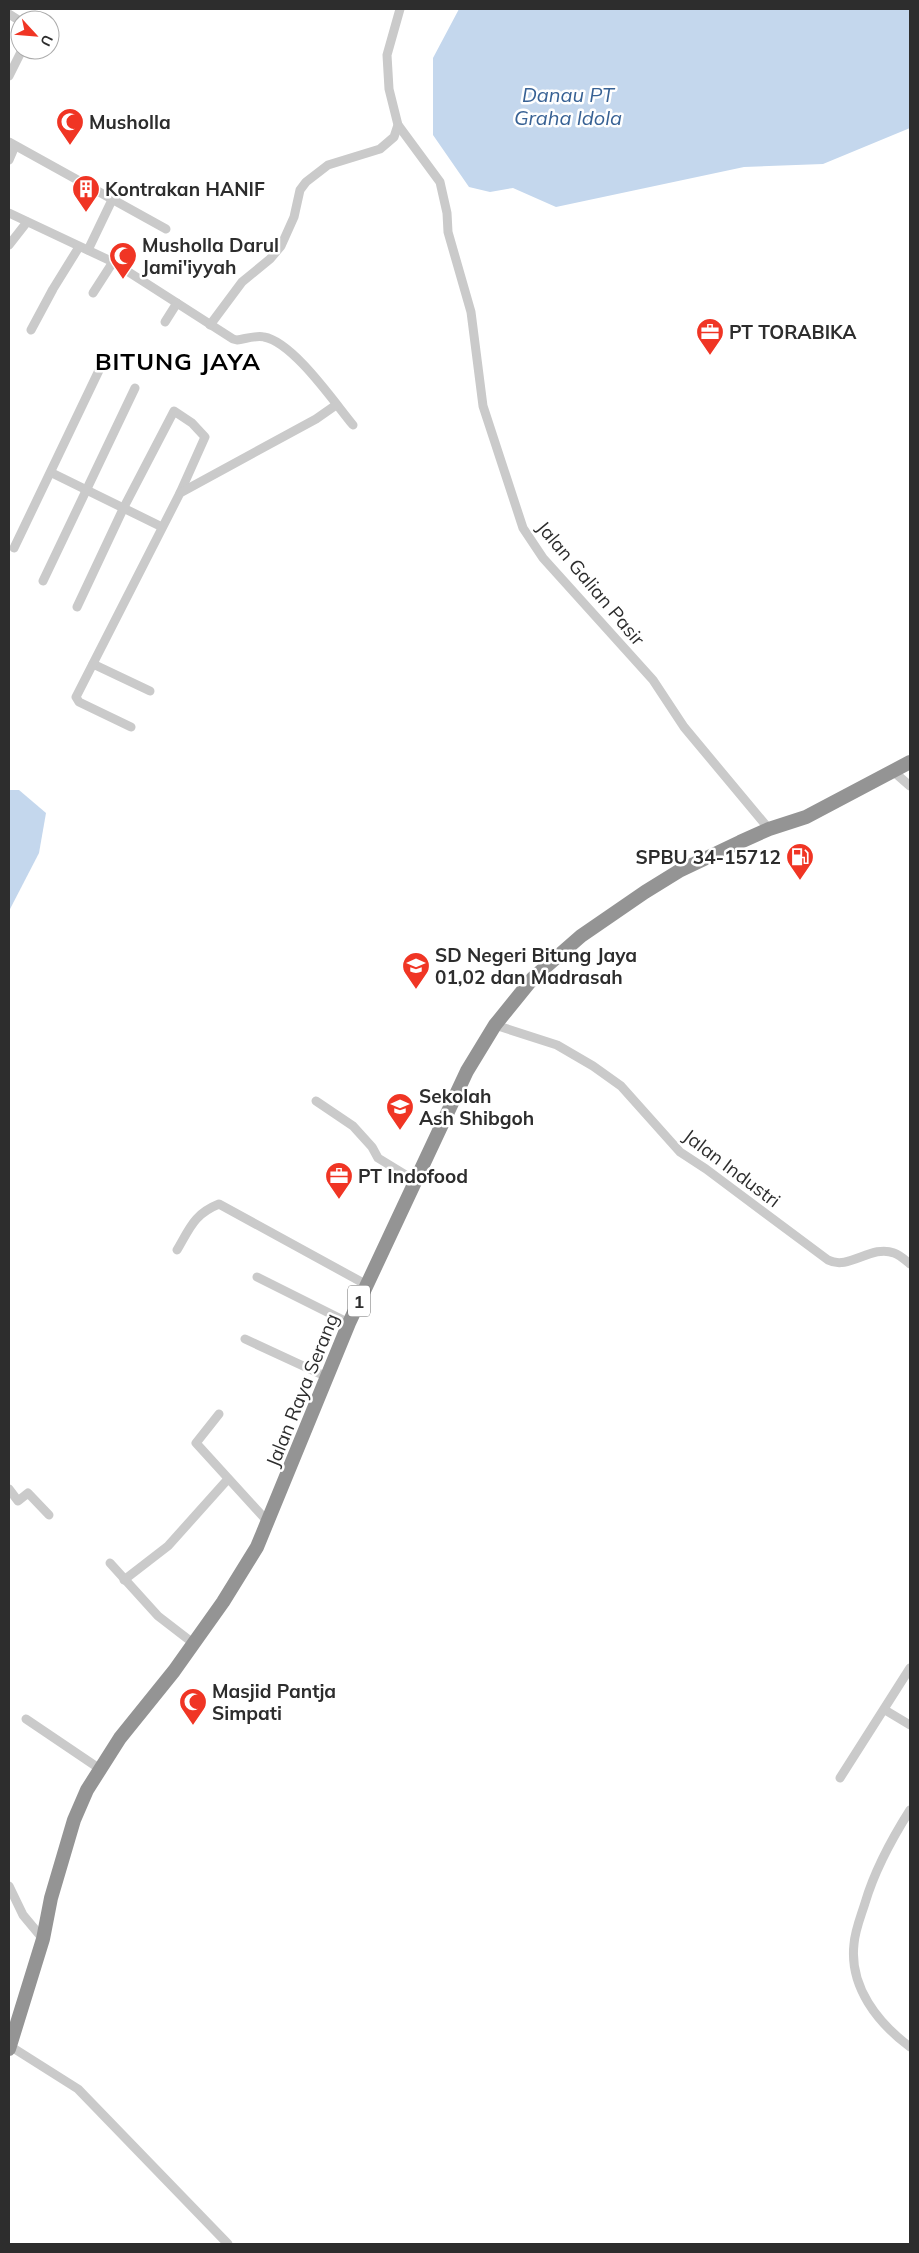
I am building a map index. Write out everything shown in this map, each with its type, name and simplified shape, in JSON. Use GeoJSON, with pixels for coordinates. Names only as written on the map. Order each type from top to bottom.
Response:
{"type":"FeatureCollection","features":[{"type":"Feature","properties":{"kind":"highway","name":"Jalan Raya Serang"},"geometry":{"type":"LineString","coordinates":[[9,2047],[13,2022],[43,1939],[52,1898],[74,1820],[100,1768],[120,1738],[223,1602],[258,1547],[349,1323],[414,1180],[467,1071],[495,1024],[533,978],[582,936],[624,905],[679,871],[769,829],[806,817],[910,762]]}},
{"type":"Feature","properties":{"kind":"street"},"geometry":{"type":"LineString","coordinates":[[210,325],[242,282],[270,259],[280,246],[294,217],[300,190],[306,182],[328,165],[388,144],[394,137],[398,125],[389,89],[387,55],[400,9]]}},
{"type":"Feature","properties":{"kind":"street"},"geometry":{"type":"LineString","coordinates":[[9,76],[17,60]]}},
{"type":"Feature","properties":{"kind":"street","name":"Jalan Galian Pasir"},"geometry":{"type":"LineString","coordinates":[[398,125],[440,182],[447,213],[448,232],[471,312],[483,406],[523,528],[543,558],[652,680],[684,726],[769,829]]}},
{"type":"Feature","properties":{"kind":"street"},"geometry":{"type":"LineString","coordinates":[[9,160],[12,144],[166,228]]}},
{"type":"Feature","properties":{"kind":"street"},"geometry":{"type":"LineString","coordinates":[[31,330],[53,289],[84,248],[112,200]]}},
{"type":"Feature","properties":{"kind":"street"},"geometry":{"type":"LineString","coordinates":[[9,213],[113,262],[210,325],[237,340],[263,336],[281,345],[295,356],[353,425]]}},
{"type":"Feature","properties":{"kind":"street"},"geometry":{"type":"LineString","coordinates":[[9,245],[27,222]]}},
{"type":"Feature","properties":{"kind":"street"},"geometry":{"type":"LineString","coordinates":[[93,293],[113,262]]}},
{"type":"Feature","properties":{"kind":"street"},"geometry":{"type":"LineString","coordinates":[[165,322],[177,303]]}},
{"type":"Feature","properties":{"kind":"street"},"geometry":{"type":"LineString","coordinates":[[14,548],[103,362]]}},
{"type":"Feature","properties":{"kind":"street"},"geometry":{"type":"LineString","coordinates":[[43,581],[135,388]]}},
{"type":"Feature","properties":{"kind":"street"},"geometry":{"type":"LineString","coordinates":[[180,493],[316,419],[336,405]]}},
{"type":"Feature","properties":{"kind":"street"},"geometry":{"type":"LineString","coordinates":[[77,607],[124,507],[174,411],[192,423],[205,437],[180,493],[79,691],[77,700],[131,727]]}},
{"type":"Feature","properties":{"kind":"street"},"geometry":{"type":"LineString","coordinates":[[52,472],[162,528]]}},
{"type":"Feature","properties":{"kind":"street"},"geometry":{"type":"LineString","coordinates":[[93,664],[150,691]]}},
{"type":"Feature","properties":{"kind":"street"},"geometry":{"type":"LineString","coordinates":[[894,772],[910,786]]}},
{"type":"Feature","properties":{"kind":"street","name":"Jalan Industri"},"geometry":{"type":"LineString","coordinates":[[495,1024],[557,1045],[621,1086],[680,1152],[706,1168],[828,1260],[838,1263],[879,1250],[892,1252],[910,1264]]}},
{"type":"Feature","properties":{"kind":"street"},"geometry":{"type":"LineString","coordinates":[[316,1101],[353,1126],[372,1147],[378,1158],[414,1180]]}},
{"type":"Feature","properties":{"kind":"street"},"geometry":{"type":"LineString","coordinates":[[177,1250],[193,1221],[204,1210],[219,1204],[367,1284]]}},
{"type":"Feature","properties":{"kind":"street"},"geometry":{"type":"LineString","coordinates":[[257,1277],[349,1323]]}},
{"type":"Feature","properties":{"kind":"street"},"geometry":{"type":"LineString","coordinates":[[245,1339],[326,1377]]}},
{"type":"Feature","properties":{"kind":"street"},"geometry":{"type":"LineString","coordinates":[[219,1414],[196,1443],[268,1522]]}},
{"type":"Feature","properties":{"kind":"street"},"geometry":{"type":"LineString","coordinates":[[124,1580],[168,1546],[228,1479]]}},
{"type":"Feature","properties":{"kind":"street"},"geometry":{"type":"LineString","coordinates":[[9,1489],[18,1501],[28,1493],[49,1515]]}},
{"type":"Feature","properties":{"kind":"street"},"geometry":{"type":"LineString","coordinates":[[110,1563],[158,1616],[193,1643]]}},
{"type":"Feature","properties":{"kind":"street"},"geometry":{"type":"LineString","coordinates":[[840,1778],[910,1668]]}},
{"type":"Feature","properties":{"kind":"street"},"geometry":{"type":"LineString","coordinates":[[885,1710],[910,1725]]}},
{"type":"Feature","properties":{"kind":"street"},"geometry":{"type":"LineString","coordinates":[[26,1720],[100,1768]]}},
{"type":"Feature","properties":{"kind":"street"},"geometry":{"type":"LineString","coordinates":[[910,1810],[878,1864],[854,1944],[857,1974],[866,1999],[882,2022],[910,2047]]}},
{"type":"Feature","properties":{"kind":"street"},"geometry":{"type":"LineString","coordinates":[[9,1886],[23,1914],[43,1939]]}},
{"type":"Feature","properties":{"kind":"street"},"geometry":{"type":"LineString","coordinates":[[9,2047],[78,2089],[228,2244]]}},
{"type":"Feature","properties":{"kind":"water","name":"Danau PT Graha Idola"},"geometry":{"type":"Polygon","coordinates":[[[459,9],[910,9],[910,128],[823,164],[744,167],[556,207],[513,188],[490,192],[469,187],[433,135],[433,58],[459,9]]]}},
{"type":"Feature","properties":{"kind":"water"},"geometry":{"type":"Polygon","coordinates":[[[9,790],[19,790],[46,813],[39,853],[9,911],[9,790]]]}},
{"type":"Feature","properties":{"kind":"place","name":"Musholla"},"geometry":{"type":"Point","coordinates":[70,146]}},
{"type":"Feature","properties":{"kind":"place","name":"Kontrakan HANIF"},"geometry":{"type":"Point","coordinates":[86,213]}},
{"type":"Feature","properties":{"kind":"place","name":"Musholla Darul Jami'iyyah"},"geometry":{"type":"Point","coordinates":[123,280]}},
{"type":"Feature","properties":{"kind":"place","name":"PT TORABIKA"},"geometry":{"type":"Point","coordinates":[710,356]}},
{"type":"Feature","properties":{"kind":"place","name":"SPBU 34-15712"},"geometry":{"type":"Point","coordinates":[800,881]}},
{"type":"Feature","properties":{"kind":"place","name":"SD Negeri Bitung Jaya 01,02 dan Madrasah"},"geometry":{"type":"Point","coordinates":[416,990]}},
{"type":"Feature","properties":{"kind":"place","name":"Sekolah Ash Shibgoh"},"geometry":{"type":"Point","coordinates":[400,1131]}},
{"type":"Feature","properties":{"kind":"place","name":"PT Indofood"},"geometry":{"type":"Point","coordinates":[339,1200]}},
{"type":"Feature","properties":{"kind":"place","name":"Masjid Pantja Simpati"},"geometry":{"type":"Point","coordinates":[193,1726]}},
{"type":"Feature","properties":{"kind":"district","name":"BITUNG JAYA"},"geometry":{"type":"Point","coordinates":[178,361]}}]}
